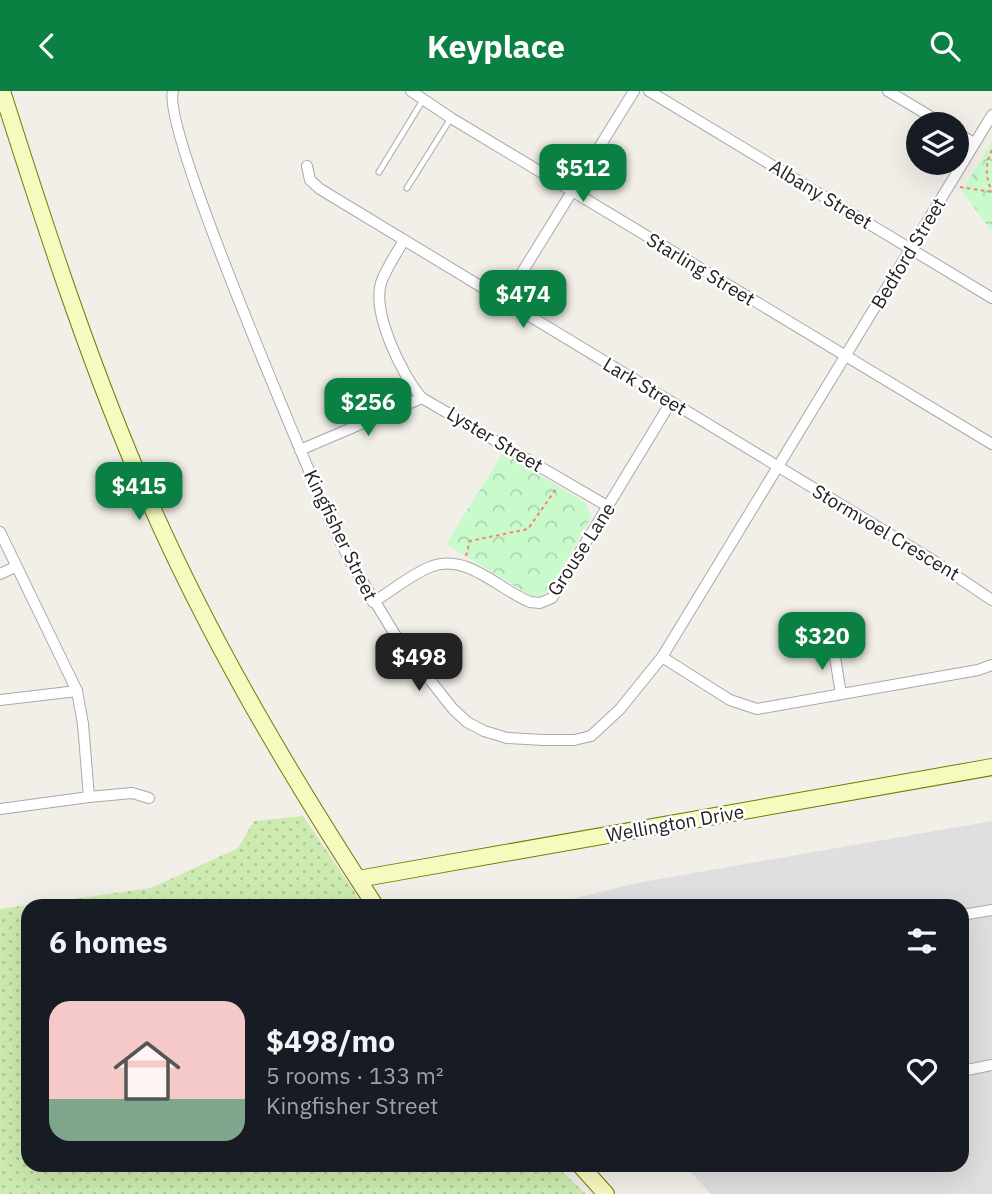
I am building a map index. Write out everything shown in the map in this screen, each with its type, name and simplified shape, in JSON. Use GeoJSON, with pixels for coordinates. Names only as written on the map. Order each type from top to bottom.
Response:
{"type":"FeatureCollection","features":[{"type":"Feature","properties":{"kind":"main road"},"geometry":{"type":"LineString","coordinates":[[2,91],[92,357],[139,478],[208,624],[312,808],[371,899]]}},
{"type":"Feature","properties":{"kind":"main road","name":"Wellington Drive"},"geometry":{"type":"LineString","coordinates":[[358,879],[992,767]]}},
{"type":"Feature","properties":{"kind":"main road"},"geometry":{"type":"LineString","coordinates":[[586,1172],[606,1194]]}},
{"type":"Feature","properties":{"kind":"street","name":"Kingfisher Street"},"geometry":{"type":"LineString","coordinates":[[173,91],[173,115],[220,252],[329,518],[373,602],[399,641],[453,709],[475,726],[507,738],[574,740],[590,736],[620,709],[662,657],[845,356]]}},
{"type":"Feature","properties":{"kind":"street","name":"Starling Street"},"geometry":{"type":"LineString","coordinates":[[411,91],[451,118],[992,444]]}},
{"type":"Feature","properties":{"kind":"street"},"geometry":{"type":"LineString","coordinates":[[505,300],[634,91]]}},
{"type":"Feature","properties":{"kind":"street","name":"Albany Street"},"geometry":{"type":"LineString","coordinates":[[649,91],[992,298]]}},
{"type":"Feature","properties":{"kind":"street"},"geometry":{"type":"LineString","coordinates":[[888,91],[923,112]]}},
{"type":"Feature","properties":{"kind":"street","name":"Bedford Street"},"geometry":{"type":"LineString","coordinates":[[845,356],[992,115]]}},
{"type":"Feature","properties":{"kind":"street"},"geometry":{"type":"LineString","coordinates":[[969,140],[974,143]]}},
{"type":"Feature","properties":{"kind":"street","name":"Lark Street"},"geometry":{"type":"LineString","coordinates":[[307,166],[314,185],[779,467]]}},
{"type":"Feature","properties":{"kind":"street","name":"Lyster Street"},"geometry":{"type":"LineString","coordinates":[[404,240],[382,282],[379,301],[409,381],[422,398],[608,507]]}},
{"type":"Feature","properties":{"kind":"street"},"geometry":{"type":"LineString","coordinates":[[300,450],[422,398]]}},
{"type":"Feature","properties":{"kind":"street","name":"Grouse Lane"},"geometry":{"type":"LineString","coordinates":[[373,602],[430,567],[446,563],[469,568],[530,602],[552,598],[671,402]]}},
{"type":"Feature","properties":{"kind":"street","name":"Stormvoel Crescent"},"geometry":{"type":"LineString","coordinates":[[779,467],[972,585],[992,600]]}},
{"type":"Feature","properties":{"kind":"street"},"geometry":{"type":"LineString","coordinates":[[0,532],[76,691],[83,724],[89,797]]}},
{"type":"Feature","properties":{"kind":"street"},"geometry":{"type":"LineString","coordinates":[[0,574],[15,567]]}},
{"type":"Feature","properties":{"kind":"street"},"geometry":{"type":"LineString","coordinates":[[834,645],[841,694]]}},
{"type":"Feature","properties":{"kind":"street"},"geometry":{"type":"LineString","coordinates":[[662,657],[746,707],[764,708],[978,670],[992,664]]}},
{"type":"Feature","properties":{"kind":"street"},"geometry":{"type":"LineString","coordinates":[[0,701],[76,691]]}},
{"type":"Feature","properties":{"kind":"street"},"geometry":{"type":"LineString","coordinates":[[0,809],[132,793],[149,798]]}},
{"type":"Feature","properties":{"kind":"street"},"geometry":{"type":"LineString","coordinates":[[969,914],[992,910]]}},
{"type":"Feature","properties":{"kind":"street"},"geometry":{"type":"LineString","coordinates":[[969,1069],[992,1065]]}},
{"type":"Feature","properties":{"kind":"lane"},"geometry":{"type":"LineString","coordinates":[[379,172],[423,100]]}},
{"type":"Feature","properties":{"kind":"lane"},"geometry":{"type":"LineString","coordinates":[[407,188],[451,118]]}},
{"type":"Feature","properties":{"kind":"path"},"geometry":{"type":"LineString","coordinates":[[992,150],[986,163],[987,181],[992,192]]}},
{"type":"Feature","properties":{"kind":"path"},"geometry":{"type":"LineString","coordinates":[[948,185],[992,192]]}},
{"type":"Feature","properties":{"kind":"path"},"geometry":{"type":"LineString","coordinates":[[466,556],[470,541],[531,527],[563,479]]}},
{"type":"Feature","properties":{"kind":"shaded area"},"geometry":{"type":"Polygon","coordinates":[[[992,821],[992,1194],[711,1194],[691,1172],[969,1172],[969,899],[571,899],[642,882],[992,821]]]}},
{"type":"Feature","properties":{"kind":"green space"},"geometry":{"type":"Polygon","coordinates":[[[992,141],[992,232],[962,191],[992,141]]]}},
{"type":"Feature","properties":{"kind":"green space"},"geometry":{"type":"Polygon","coordinates":[[[503,453],[586,503],[591,518],[547,593],[533,597],[446,544],[503,453]]]}},
{"type":"Feature","properties":{"kind":"green space"},"geometry":{"type":"Polygon","coordinates":[[[303,816],[359,899],[72,899],[151,888],[238,848],[254,821],[303,816]]]}},
{"type":"Feature","properties":{"kind":"green space"},"geometry":{"type":"Polygon","coordinates":[[[21,906],[21,1172],[562,1172],[586,1194],[0,1194],[0,909],[21,906]]]}}]}
